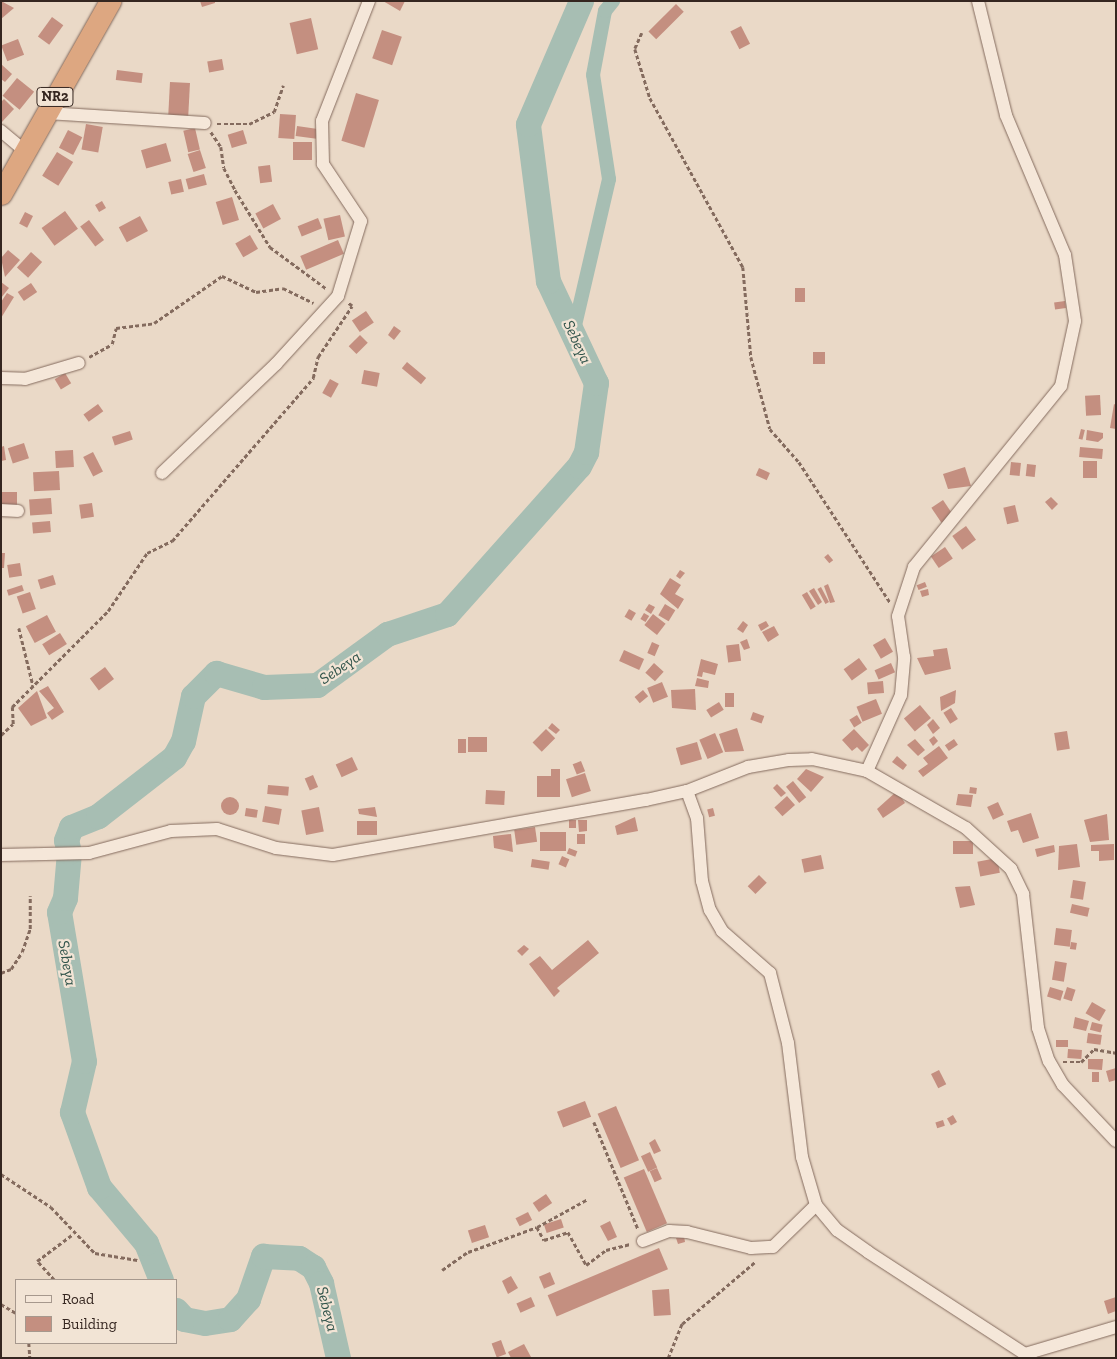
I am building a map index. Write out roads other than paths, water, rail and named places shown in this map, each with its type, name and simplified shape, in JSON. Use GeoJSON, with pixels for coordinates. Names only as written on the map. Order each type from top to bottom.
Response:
{"type":"FeatureCollection","features":[{"type":"Feature","properties":{"kind":"highway","name":"NR2"},"geometry":{"type":"LineString","coordinates":[[1,194],[110,1]]}},
{"type":"Feature","properties":{"kind":"street"},"geometry":{"type":"LineString","coordinates":[[162,473],[276,364],[338,296],[361,221],[323,164],[322,121],[369,1]]}},
{"type":"Feature","properties":{"kind":"street"},"geometry":{"type":"LineString","coordinates":[[866,770],[901,695],[904,657],[898,616],[914,566],[1061,386],[1076,320],[1065,255],[1006,115],[978,1]]}},
{"type":"Feature","properties":{"kind":"street"},"geometry":{"type":"LineString","coordinates":[[47,113],[205,123]]}},
{"type":"Feature","properties":{"kind":"street"},"geometry":{"type":"LineString","coordinates":[[1,131],[25,151]]}},
{"type":"Feature","properties":{"kind":"street"},"geometry":{"type":"LineString","coordinates":[[1,378],[25,379],[79,363]]}},
{"type":"Feature","properties":{"kind":"street"},"geometry":{"type":"LineString","coordinates":[[1,510],[18,511]]}},
{"type":"Feature","properties":{"kind":"street"},"geometry":{"type":"LineString","coordinates":[[1,855],[89,853],[171,831],[217,829],[276,848],[333,856],[687,791],[748,767],[789,760],[812,759],[866,770],[966,828],[1011,869],[1023,894],[1038,1028],[1049,1061],[1063,1085],[1116,1141]]}},
{"type":"Feature","properties":{"kind":"street"},"geometry":{"type":"LineString","coordinates":[[687,791],[697,818],[702,881],[710,910],[722,930],[770,973],[788,1043],[802,1158],[816,1205],[837,1230],[1028,1356],[1116,1327]]}},
{"type":"Feature","properties":{"kind":"street"},"geometry":{"type":"LineString","coordinates":[[643,1241],[669,1232],[687,1232],[751,1248],[772,1247],[816,1205]]}},
{"type":"Feature","properties":{"kind":"waterway","name":"Sebeya"},"geometry":{"type":"LineString","coordinates":[[161,1279],[146,1243],[99,1187],[72,1112],[84,1061],[59,912],[65,898],[69,852],[66,840],[71,827],[98,816],[174,757],[183,741],[193,696],[216,673],[264,687],[317,685],[387,634],[447,614],[579,466],[586,452],[596,383],[548,281],[528,124],[581,1]]}},
{"type":"Feature","properties":{"kind":"waterway"},"geometry":{"type":"LineString","coordinates":[[573,334],[609,179],[593,75],[605,11],[613,1]]}},
{"type":"Feature","properties":{"kind":"waterway","name":"Sebeya"},"geometry":{"type":"LineString","coordinates":[[178,1312],[184,1319],[205,1323],[230,1319],[248,1299],[263,1256],[299,1258],[313,1267],[321,1283],[338,1358]]}}]}
